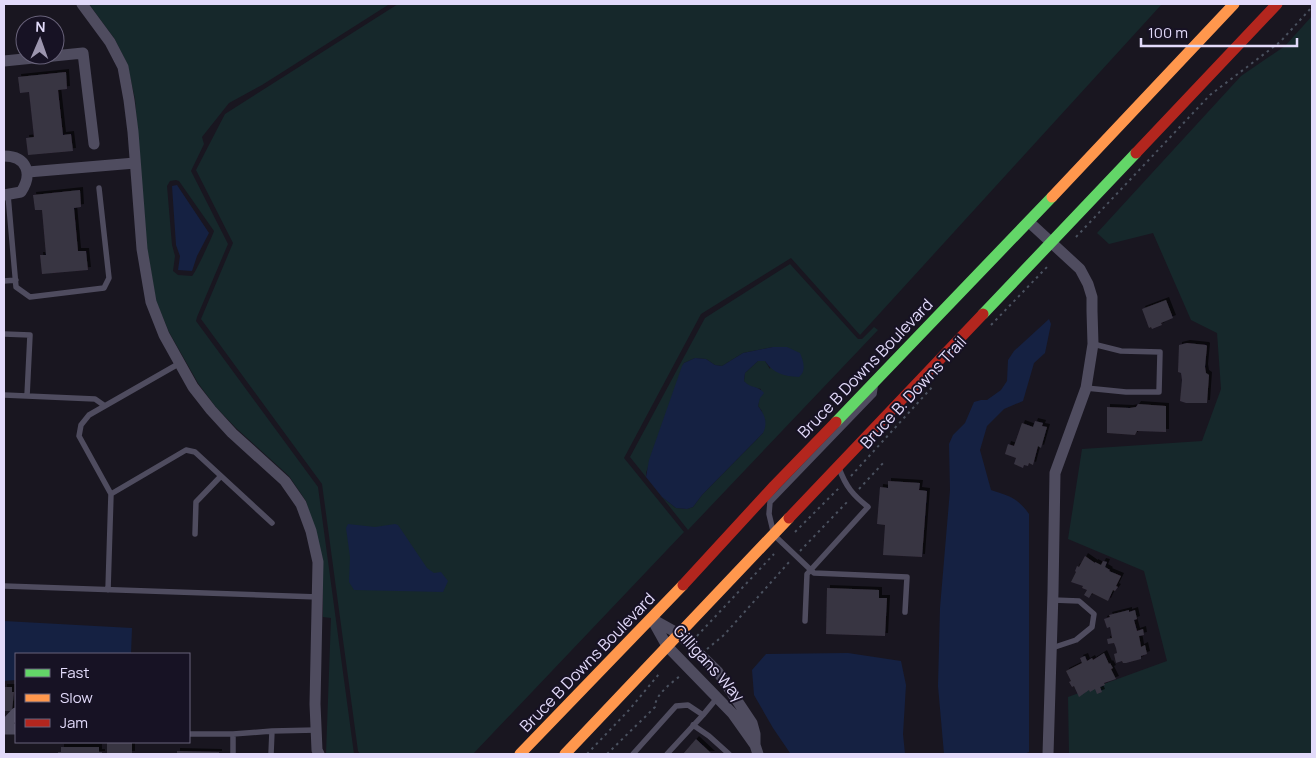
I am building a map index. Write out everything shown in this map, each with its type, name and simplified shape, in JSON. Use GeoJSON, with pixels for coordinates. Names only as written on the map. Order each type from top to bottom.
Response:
{"type":"FeatureCollection","features":[{"type":"Feature","properties":{"kind":"main road","name":"Bruce B Downs Boulevard"},"geometry":{"type":"LineString","coordinates":[[520,754],[652,619],[774,486],[1029,222],[1234,4]]}},
{"type":"Feature","properties":{"kind":"main road"},"geometry":{"type":"LineString","coordinates":[[565,754],[839,468],[1277,4]]}},
{"type":"Feature","properties":{"kind":"street"},"geometry":{"type":"LineString","coordinates":[[82,4],[110,42],[123,67],[129,100],[142,249],[151,302],[164,334],[193,387],[211,410],[232,433],[285,481],[301,504],[311,531],[318,562],[316,642],[316,730],[318,753]]}},
{"type":"Feature","properties":{"kind":"street"},"geometry":{"type":"LineString","coordinates":[[4,61],[83,53],[94,144]]}},
{"type":"Feature","properties":{"kind":"street"},"geometry":{"type":"LineString","coordinates":[[4,152],[23,163],[28,172],[26,183],[21,192],[6,195]]}},
{"type":"Feature","properties":{"kind":"street"},"geometry":{"type":"LineString","coordinates":[[28,172],[135,163]]}},
{"type":"Feature","properties":{"kind":"street"},"geometry":{"type":"LineString","coordinates":[[1029,222],[1080,269],[1092,297],[1093,344],[1086,388],[1055,473],[1048,754]]}},
{"type":"Feature","properties":{"kind":"street","name":"Gilligans Way"},"geometry":{"type":"LineString","coordinates":[[652,619],[680,634],[718,672],[752,723],[756,750]]}},
{"type":"Feature","properties":{"kind":"street","name":"Gilligans Way"},"geometry":{"type":"LineString","coordinates":[[652,619],[667,646],[733,714],[756,750]]}},
{"type":"Feature","properties":{"kind":"street"},"geometry":{"type":"LineString","coordinates":[[4,727],[15,714]]}},
{"type":"Feature","properties":{"kind":"lane"},"geometry":{"type":"LineString","coordinates":[[6,195],[16,286],[30,297],[104,288],[109,278],[99,188]]}},
{"type":"Feature","properties":{"kind":"lane"},"geometry":{"type":"LineString","coordinates":[[4,282],[16,280]]}},
{"type":"Feature","properties":{"kind":"lane"},"geometry":{"type":"LineString","coordinates":[[4,334],[30,335],[27,396]]}},
{"type":"Feature","properties":{"kind":"lane"},"geometry":{"type":"LineString","coordinates":[[1086,388],[1126,392],[1159,392],[1160,352],[1121,351],[1093,344]]}},
{"type":"Feature","properties":{"kind":"lane"},"geometry":{"type":"LineString","coordinates":[[108,590],[111,494],[79,436],[81,425],[89,415],[180,363]]}},
{"type":"Feature","properties":{"kind":"lane"},"geometry":{"type":"LineString","coordinates":[[875,381],[874,394],[770,502],[768,514],[774,535],[814,573],[907,576],[905,612]]}},
{"type":"Feature","properties":{"kind":"lane"},"geometry":{"type":"LineString","coordinates":[[4,395],[94,399],[105,406]]}},
{"type":"Feature","properties":{"kind":"lane"},"geometry":{"type":"LineString","coordinates":[[111,494],[186,450],[196,452],[272,523]]}},
{"type":"Feature","properties":{"kind":"lane"},"geometry":{"type":"LineString","coordinates":[[805,621],[807,574],[868,508],[844,483],[839,468]]}},
{"type":"Feature","properties":{"kind":"lane"},"geometry":{"type":"LineString","coordinates":[[195,534],[196,502],[221,476]]}},
{"type":"Feature","properties":{"kind":"lane"},"geometry":{"type":"LineString","coordinates":[[4,586],[318,597]]}},
{"type":"Feature","properties":{"kind":"lane"},"geometry":{"type":"LineString","coordinates":[[1052,648],[1076,640],[1092,627],[1094,614],[1079,601],[1053,600]]}},
{"type":"Feature","properties":{"kind":"lane"},"geometry":{"type":"LineString","coordinates":[[667,754],[717,698]]}},
{"type":"Feature","properties":{"kind":"lane"},"geometry":{"type":"LineString","coordinates":[[633,754],[676,706],[688,705],[702,715]]}},
{"type":"Feature","properties":{"kind":"lane"},"geometry":{"type":"LineString","coordinates":[[693,725],[729,754]]}},
{"type":"Feature","properties":{"kind":"lane"},"geometry":{"type":"LineString","coordinates":[[190,734],[316,730]]}},
{"type":"Feature","properties":{"kind":"lane"},"geometry":{"type":"LineString","coordinates":[[271,754],[272,731]]}},
{"type":"Feature","properties":{"kind":"lane"},"geometry":{"type":"LineString","coordinates":[[233,734],[233,754]]}},
{"type":"Feature","properties":{"kind":"path"},"geometry":{"type":"LineString","coordinates":[[1076,237],[1210,95],[1280,42],[1312,6]]}},
{"type":"Feature","properties":{"kind":"path","name":"Bruce B. Downs Trail"},"geometry":{"type":"LineString","coordinates":[[986,330],[1047,267]]}},
{"type":"Feature","properties":{"kind":"path","name":"Bruce B. Downs Trail"},"geometry":{"type":"LineString","coordinates":[[795,532],[844,483],[935,385]]}},
{"type":"Feature","properties":{"kind":"path"},"geometry":{"type":"LineString","coordinates":[[700,654],[724,635],[795,556],[885,461]]}},
{"type":"Feature","properties":{"kind":"path"},"geometry":{"type":"LineString","coordinates":[[696,636],[774,554]]}},
{"type":"Feature","properties":{"kind":"path"},"geometry":{"type":"LineString","coordinates":[[607,754],[655,707],[655,702],[665,690],[688,668]]}},
{"type":"Feature","properties":{"kind":"path"},"geometry":{"type":"LineString","coordinates":[[587,754],[629,710],[661,672]]}},
{"type":"Feature","properties":{"kind":"shaded area"},"geometry":{"type":"Polygon","coordinates":[[[89,4],[388,5],[262,85],[229,103],[202,137],[204,144],[191,171],[228,244],[196,321],[318,487],[354,754],[326,754],[331,618],[323,617],[323,560],[306,501],[289,476],[236,428],[215,406],[198,383],[169,332],[156,301],[147,248],[135,99],[127,63],[114,38],[89,4]],[[170,181],[167,186],[172,245],[175,256],[173,271],[178,275],[192,276],[214,231],[179,181],[170,181]]]}},
{"type":"Feature","properties":{"kind":"shaded area"},"geometry":{"type":"Polygon","coordinates":[[[398,4],[1162,4],[860,335],[791,258],[701,314],[624,458],[684,532],[473,754],[360,754],[358,751],[322,484],[201,319],[233,243],[196,170],[225,114],[398,4]]]}},
{"type":"Feature","properties":{"kind":"shaded area"},"geometry":{"type":"Polygon","coordinates":[[[1312,16],[1312,754],[1069,754],[1068,697],[1167,661],[1144,571],[1068,539],[1082,449],[1202,441],[1221,389],[1217,333],[1191,320],[1153,233],[1109,244],[1097,233],[1241,76],[1285,46],[1312,16]]]}},
{"type":"Feature","properties":{"kind":"shaded area"},"geometry":{"type":"Polygon","coordinates":[[[790,264],[858,339],[862,339],[874,327],[878,330],[688,530],[662,497],[676,508],[687,509],[693,507],[702,495],[763,433],[762,411],[758,406],[761,389],[748,386],[744,381],[745,373],[758,361],[765,361],[770,369],[773,347],[743,353],[722,366],[715,365],[706,359],[695,358],[684,363],[646,477],[630,457],[705,318],[790,264]]]}},
{"type":"Feature","properties":{"kind":"water"},"geometry":{"type":"Polygon","coordinates":[[[177,185],[209,233],[197,256],[192,271],[178,270],[180,256],[176,245],[172,186],[177,185]]]}},
{"type":"Feature","properties":{"kind":"water"},"geometry":{"type":"Polygon","coordinates":[[[1049,319],[1051,324],[1045,353],[1034,363],[1023,401],[1004,409],[987,426],[980,450],[991,490],[1016,501],[1029,514],[1029,752],[1024,754],[944,754],[938,686],[940,608],[950,490],[949,444],[953,435],[965,423],[974,402],[987,400],[1001,390],[1007,381],[1008,360],[1014,351],[1049,319]]]}},
{"type":"Feature","properties":{"kind":"water"},"geometry":{"type":"Polygon","coordinates":[[[773,347],[787,347],[800,353],[804,365],[803,372],[799,377],[780,374],[765,361],[758,361],[745,373],[744,381],[764,393],[760,398],[758,406],[765,419],[763,433],[702,495],[693,507],[687,509],[676,508],[662,497],[646,477],[649,460],[682,366],[684,363],[695,358],[706,359],[715,365],[722,366],[743,353],[773,347]]]}},
{"type":"Feature","properties":{"kind":"water"},"geometry":{"type":"Polygon","coordinates":[[[348,524],[375,527],[398,525],[427,568],[434,573],[441,572],[448,581],[443,592],[354,590],[349,582],[350,557],[346,528],[348,524]]]}},
{"type":"Feature","properties":{"kind":"water"},"geometry":{"type":"Polygon","coordinates":[[[4,621],[132,628],[131,653],[15,653],[15,680],[4,681],[4,621]]]}},
{"type":"Feature","properties":{"kind":"water"},"geometry":{"type":"Polygon","coordinates":[[[848,653],[901,661],[906,685],[903,734],[905,754],[790,753],[754,695],[752,670],[766,654],[848,653]]]}},
{"type":"Feature","properties":{"kind":"building"},"geometry":{"type":"Polygon","coordinates":[[[66,72],[67,89],[58,90],[63,135],[71,134],[73,151],[28,155],[26,138],[34,137],[29,92],[20,93],[18,77],[66,72]]]}},
{"type":"Feature","properties":{"kind":"building"},"geometry":{"type":"Polygon","coordinates":[[[80,190],[81,207],[74,208],[78,251],[86,251],[88,270],[42,274],[40,255],[46,255],[42,210],[35,210],[33,195],[80,190]]]}},
{"type":"Feature","properties":{"kind":"building"},"geometry":{"type":"Polygon","coordinates":[[[1166,300],[1173,318],[1161,323],[1162,325],[1152,329],[1151,327],[1149,328],[1142,309],[1166,300]]]}},
{"type":"Feature","properties":{"kind":"building"},"geometry":{"type":"Polygon","coordinates":[[[1187,343],[1207,346],[1205,367],[1206,373],[1209,375],[1207,403],[1186,403],[1180,401],[1182,380],[1181,373],[1178,372],[1179,345],[1187,343]]]}},
{"type":"Feature","properties":{"kind":"building"},"geometry":{"type":"Polygon","coordinates":[[[1138,404],[1166,406],[1166,432],[1137,431],[1135,435],[1107,433],[1107,407],[1130,408],[1136,407],[1138,404]]]}},
{"type":"Feature","properties":{"kind":"building"},"geometry":{"type":"Polygon","coordinates":[[[1035,421],[1043,423],[1042,426],[1047,427],[1041,448],[1038,446],[1033,465],[1029,463],[1028,466],[1024,465],[1023,468],[1014,464],[1016,458],[1005,454],[1008,444],[1014,446],[1022,423],[1033,427],[1035,421]]]}},
{"type":"Feature","properties":{"kind":"building"},"geometry":{"type":"Polygon","coordinates":[[[888,481],[920,483],[919,490],[927,491],[922,557],[883,555],[885,525],[877,524],[880,487],[888,488],[888,481]]]}},
{"type":"Feature","properties":{"kind":"building"},"geometry":{"type":"Polygon","coordinates":[[[1085,556],[1101,565],[1103,561],[1107,562],[1105,567],[1109,571],[1121,576],[1116,586],[1118,587],[1115,591],[1113,590],[1108,601],[1092,593],[1089,598],[1084,595],[1087,590],[1082,588],[1083,586],[1071,582],[1077,566],[1079,567],[1085,556]]]}},
{"type":"Feature","properties":{"kind":"building"},"geometry":{"type":"Polygon","coordinates":[[[827,588],[879,590],[879,598],[887,598],[885,636],[826,634],[827,588]]]}},
{"type":"Feature","properties":{"kind":"building"},"geometry":{"type":"Polygon","coordinates":[[[1129,610],[1129,612],[1135,610],[1137,619],[1134,620],[1137,631],[1143,629],[1144,635],[1139,636],[1141,647],[1145,645],[1147,654],[1141,656],[1141,659],[1126,663],[1122,661],[1116,663],[1114,654],[1117,653],[1116,648],[1114,643],[1108,644],[1107,639],[1112,638],[1110,627],[1107,628],[1104,619],[1110,617],[1109,615],[1129,610]]]}},
{"type":"Feature","properties":{"kind":"building"},"geometry":{"type":"Polygon","coordinates":[[[1104,653],[1113,668],[1111,669],[1116,679],[1104,683],[1105,685],[1100,687],[1102,692],[1097,694],[1095,689],[1090,692],[1089,690],[1079,697],[1074,686],[1072,687],[1069,682],[1071,681],[1066,671],[1082,663],[1080,658],[1085,656],[1087,661],[1092,658],[1093,660],[1104,653]]]}},
{"type":"Feature","properties":{"kind":"building"},"geometry":{"type":"Polygon","coordinates":[[[4,687],[12,687],[12,692],[14,692],[12,711],[4,711],[4,687]]]}},
{"type":"Feature","properties":{"kind":"building"},"geometry":{"type":"Polygon","coordinates":[[[696,739],[712,754],[683,754],[696,739]]]}},
{"type":"Feature","properties":{"kind":"building"},"geometry":{"type":"Polygon","coordinates":[[[107,743],[132,743],[132,754],[107,754],[107,743]]]}},
{"type":"Feature","properties":{"kind":"building"},"geometry":{"type":"Polygon","coordinates":[[[61,747],[99,747],[99,752],[102,752],[102,754],[58,754],[58,752],[61,752],[61,747]]]}},
{"type":"Feature","properties":{"kind":"building"},"geometry":{"type":"Polygon","coordinates":[[[177,751],[219,752],[219,754],[177,754],[177,751]]]}},
{"type":"Feature","properties":{"kind":"traffic: fast"},"geometry":{"type":"LineString","coordinates":[[983,314],[1136,153]]}},
{"type":"Feature","properties":{"kind":"traffic: fast"},"geometry":{"type":"LineString","coordinates":[[836,422],[1052,197]]}},
{"type":"Feature","properties":{"kind":"traffic: slow"},"geometry":{"type":"LineString","coordinates":[[1052,197],[1234,4]]}},
{"type":"Feature","properties":{"kind":"traffic: slow"},"geometry":{"type":"LineString","coordinates":[[565,754],[789,518]]}},
{"type":"Feature","properties":{"kind":"traffic: slow"},"geometry":{"type":"LineString","coordinates":[[520,754],[683,585]]}},
{"type":"Feature","properties":{"kind":"traffic: jam"},"geometry":{"type":"LineString","coordinates":[[1136,153],[1277,4]]}},
{"type":"Feature","properties":{"kind":"traffic: jam"},"geometry":{"type":"LineString","coordinates":[[789,518],[983,314]]}},
{"type":"Feature","properties":{"kind":"traffic: jam"},"geometry":{"type":"LineString","coordinates":[[683,585],[836,422]]}}]}
